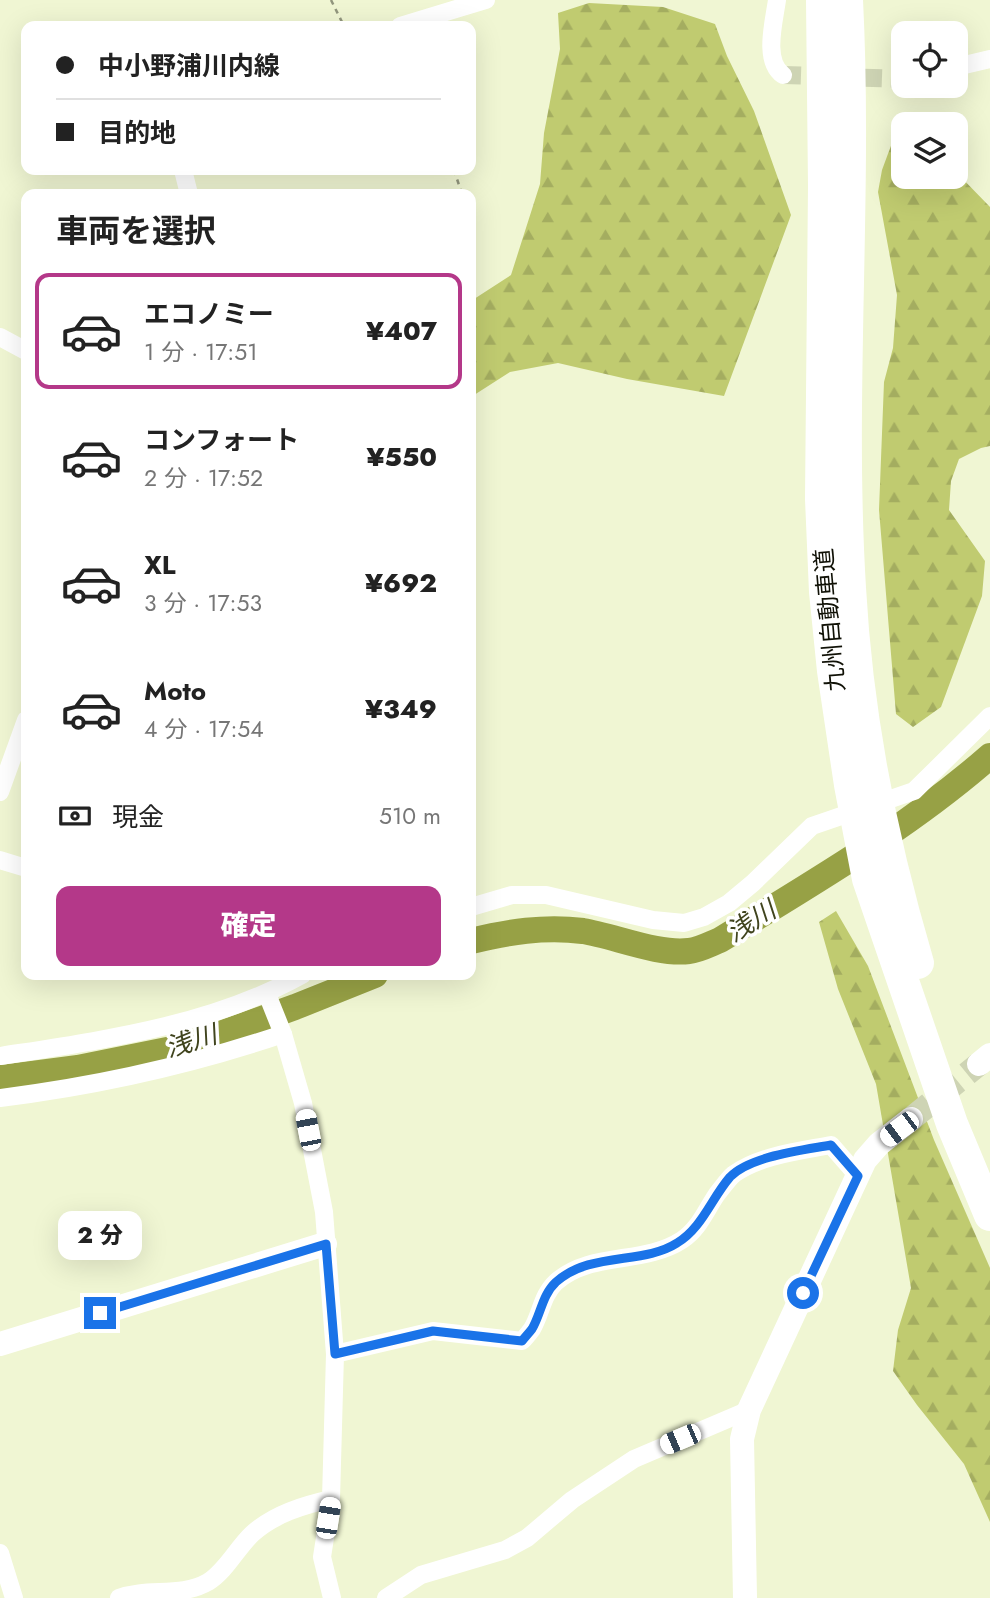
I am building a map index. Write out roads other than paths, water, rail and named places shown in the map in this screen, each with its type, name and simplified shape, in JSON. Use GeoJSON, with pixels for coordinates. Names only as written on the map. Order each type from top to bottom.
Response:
{"type":"FeatureCollection","features":[{"type":"Feature","properties":{"kind":"highway","name":"九州自動車道"},"geometry":{"type":"LineString","coordinates":[[822,0],[824,186],[821,499],[825,592],[833,671],[862,782],[890,855],[900,902],[934,1016],[990,1158]]}},
{"type":"Feature","properties":{"kind":"highway","name":"九州自動車道"},"geometry":{"type":"LineString","coordinates":[[847,0],[850,96],[846,498],[852,616],[866,734],[862,782],[868,879],[952,1124],[990,1215]]}},
{"type":"Feature","properties":{"kind":"main road"},"geometry":{"type":"LineString","coordinates":[[745,1598],[742,1439],[749,1410],[865,1160],[879,1144],[911,1119]]}},
{"type":"Feature","properties":{"kind":"main road"},"geometry":{"type":"LineString","coordinates":[[0,1345],[326,1244]]}},
{"type":"Feature","properties":{"kind":"street"},"geometry":{"type":"LineString","coordinates":[[417,21],[486,0]]}},
{"type":"Feature","properties":{"kind":"street"},"geometry":{"type":"LineString","coordinates":[[777,0],[772,41],[773,64],[783,75]]}},
{"type":"Feature","properties":{"kind":"street"},"geometry":{"type":"LineString","coordinates":[[968,64],[990,59]]}},
{"type":"Feature","properties":{"kind":"street"},"geometry":{"type":"LineString","coordinates":[[0,337],[21,348]]}},
{"type":"Feature","properties":{"kind":"street"},"geometry":{"type":"LineString","coordinates":[[476,906],[512,895],[546,895],[653,920],[684,923],[704,916],[729,903],[753,883],[812,826],[914,791],[990,716]]}},
{"type":"Feature","properties":{"kind":"street"},"geometry":{"type":"LineString","coordinates":[[0,792],[21,734]]}},
{"type":"Feature","properties":{"kind":"street"},"geometry":{"type":"LineString","coordinates":[[0,860],[21,866]]}},
{"type":"Feature","properties":{"kind":"street"},"geometry":{"type":"LineString","coordinates":[[0,1056],[118,1037],[183,1022],[268,998],[295,980]]}},
{"type":"Feature","properties":{"kind":"street"},"geometry":{"type":"LineString","coordinates":[[268,998],[282,1030],[303,1103],[324,1212],[335,1354],[331,1499],[322,1557],[332,1598]]}},
{"type":"Feature","properties":{"kind":"street"},"geometry":{"type":"LineString","coordinates":[[0,1098],[84,1086],[170,1068],[227,1052],[282,1030]]}},
{"type":"Feature","properties":{"kind":"street"},"geometry":{"type":"LineString","coordinates":[[335,1354],[433,1331],[522,1341],[532,1329],[543,1300],[554,1284],[571,1271],[615,1258],[645,1254],[673,1246],[692,1234],[732,1175],[750,1164],[831,1145],[858,1176]]}},
{"type":"Feature","properties":{"kind":"street"},"geometry":{"type":"LineString","coordinates":[[386,1598],[421,1575],[505,1550],[527,1538],[572,1500],[634,1459],[749,1410]]}},
{"type":"Feature","properties":{"kind":"street"},"geometry":{"type":"LineString","coordinates":[[119,1598],[135,1592],[181,1594],[209,1582],[252,1534],[269,1521],[304,1505],[331,1499]]}},
{"type":"Feature","properties":{"kind":"street"},"geometry":{"type":"LineString","coordinates":[[0,1553],[14,1598]]}},
{"type":"Feature","properties":{"kind":"waterway","name":"浅川"},"geometry":{"type":"LineString","coordinates":[[476,940],[554,929],[595,933],[664,950],[689,951],[701,948],[720,940],[859,854],[926,807],[990,756]]}},
{"type":"Feature","properties":{"kind":"waterway","name":"浅川"},"geometry":{"type":"LineString","coordinates":[[0,1078],[78,1068],[187,1046],[362,980]]}},
{"type":"Feature","properties":{"kind":"tunnel"},"geometry":{"type":"LineString","coordinates":[[783,75],[891,79]]}},
{"type":"Feature","properties":{"kind":"tunnel"},"geometry":{"type":"LineString","coordinates":[[911,1119],[979,1064]]}}]}
